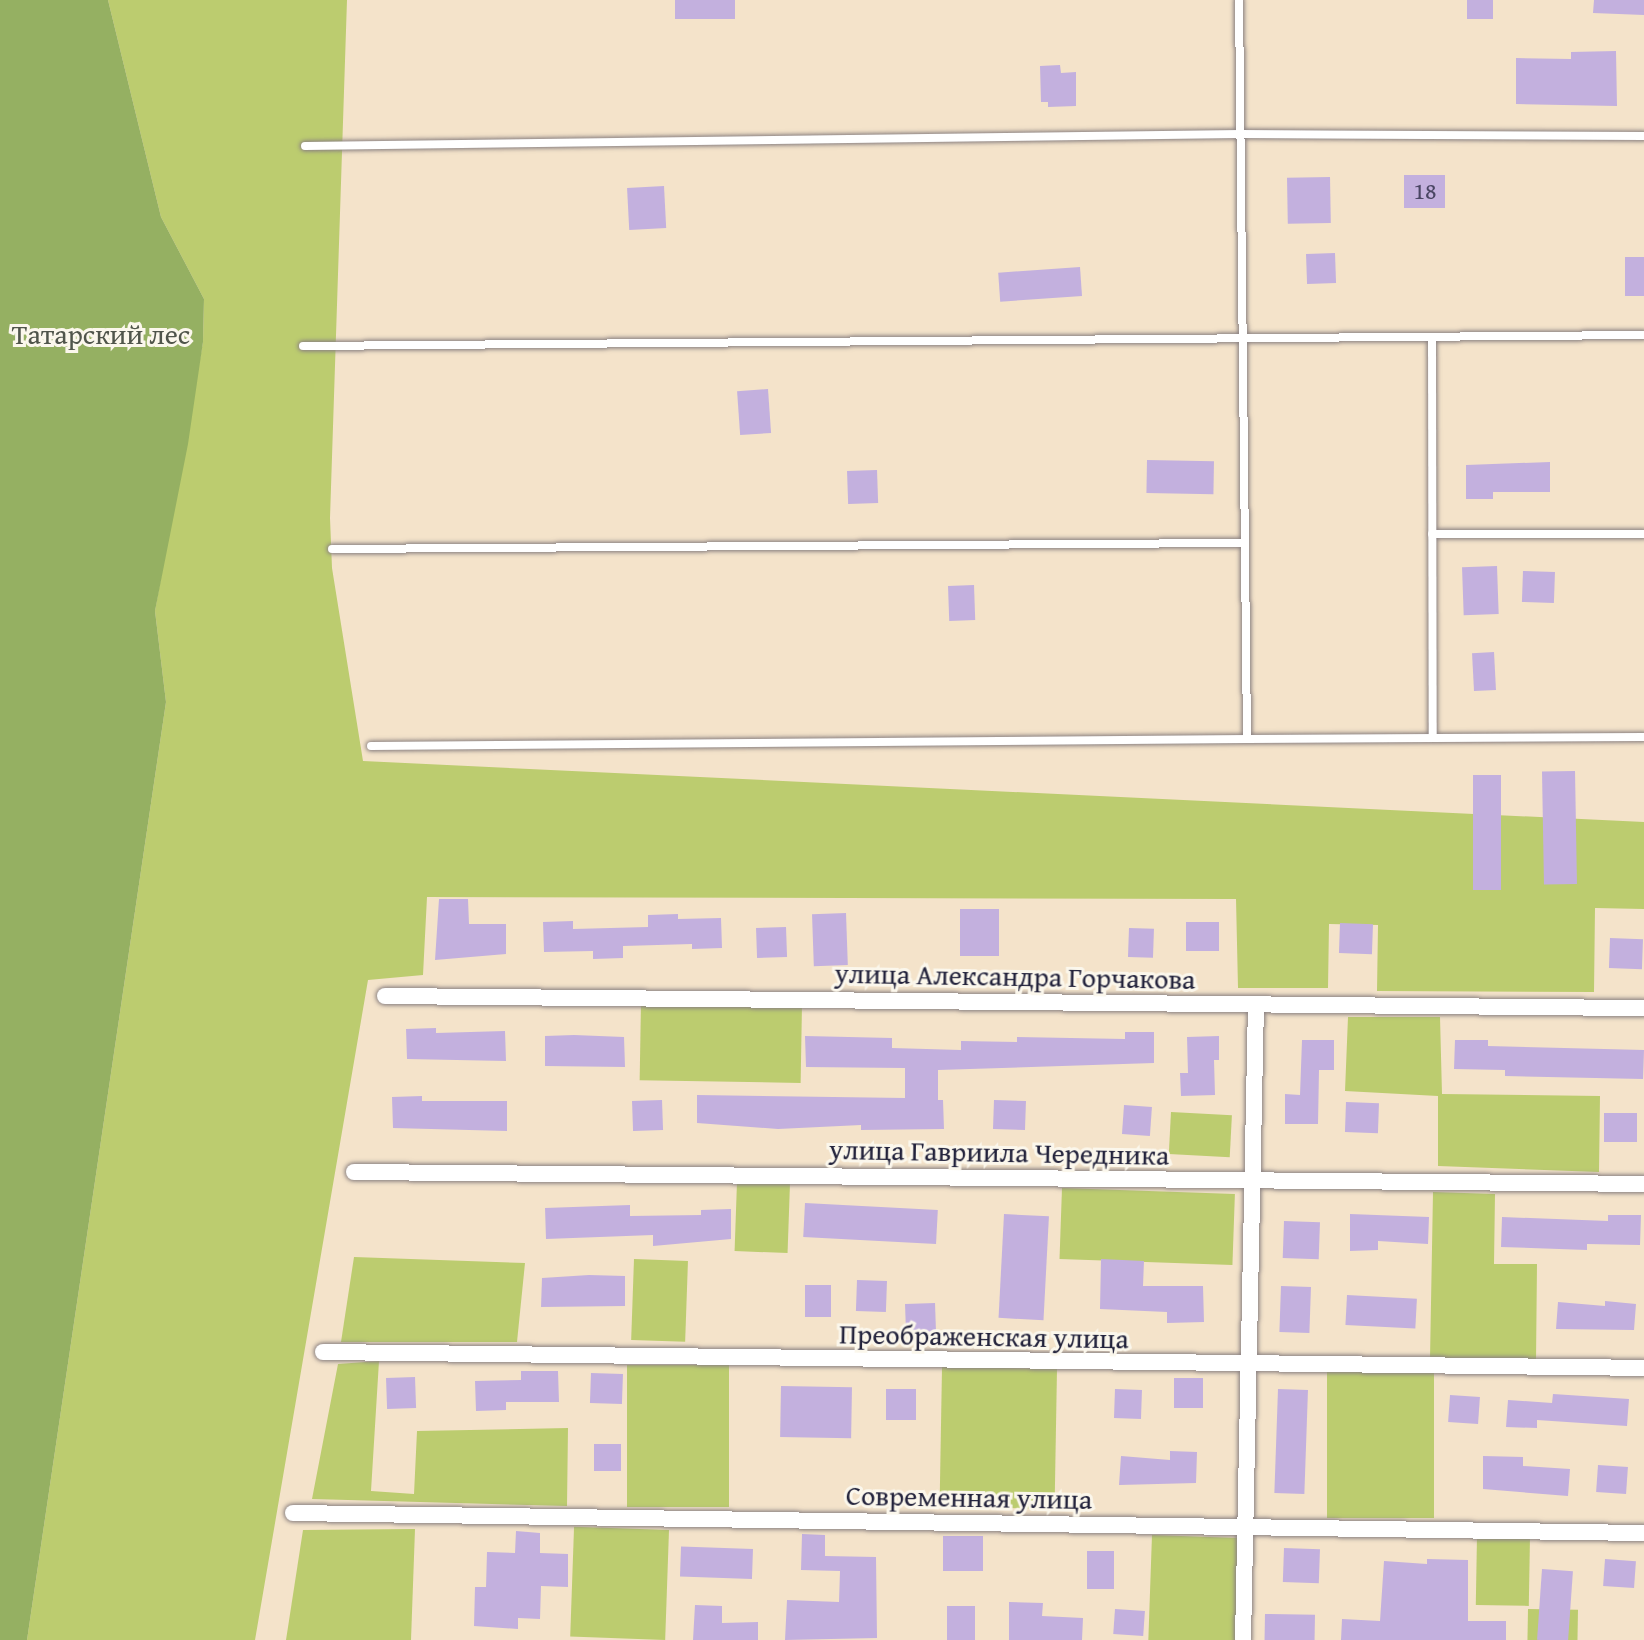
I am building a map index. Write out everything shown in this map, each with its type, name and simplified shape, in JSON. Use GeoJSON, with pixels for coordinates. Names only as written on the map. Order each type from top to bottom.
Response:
{"type":"FeatureCollection","features":[{"type":"Feature","properties":{"kind":"street","name":"улица Александра Горчакова"},"geometry":{"type":"LineString","coordinates":[[385,996],[1644,1008]]}},
{"type":"Feature","properties":{"kind":"street"},"geometry":{"type":"LineString","coordinates":[[1243,1640],[1255,1005]]}},
{"type":"Feature","properties":{"kind":"street","name":"улица Гавриила Чередника"},"geometry":{"type":"LineString","coordinates":[[354,1172],[1644,1184]]}},
{"type":"Feature","properties":{"kind":"street","name":"Преображенская улица"},"geometry":{"type":"LineString","coordinates":[[323,1352],[1248,1366],[1644,1368]]}},
{"type":"Feature","properties":{"kind":"street","name":"Современная улица"},"geometry":{"type":"LineString","coordinates":[[293,1513],[1644,1533]]}},
{"type":"Feature","properties":{"kind":"lane"},"geometry":{"type":"LineString","coordinates":[[1239,0],[1247,739]]}},
{"type":"Feature","properties":{"kind":"lane"},"geometry":{"type":"LineString","coordinates":[[305,146],[1240,134],[1644,136]]}},
{"type":"Feature","properties":{"kind":"lane"},"geometry":{"type":"LineString","coordinates":[[303,346],[1243,341],[1644,335]]}},
{"type":"Feature","properties":{"kind":"lane"},"geometry":{"type":"LineString","coordinates":[[1432,338],[1433,738]]}},
{"type":"Feature","properties":{"kind":"lane"},"geometry":{"type":"LineString","coordinates":[[1432,534],[1644,534]]}},
{"type":"Feature","properties":{"kind":"lane"},"geometry":{"type":"LineString","coordinates":[[331,549],[1245,543]]}},
{"type":"Feature","properties":{"kind":"lane"},"geometry":{"type":"LineString","coordinates":[[371,746],[1644,737]]}},
{"type":"Feature","properties":{"kind":"green space","name":"Татарский лес"},"geometry":{"type":"Polygon","coordinates":[[[0,0],[108,0],[161,217],[204,299],[203,342],[188,444],[155,611],[166,702],[27,1640],[0,1640],[0,0]]]}},
{"type":"Feature","properties":{"kind":"green space"},"geometry":{"type":"Polygon","coordinates":[[[108,0],[347,0],[330,518],[332,568],[363,761],[1644,822],[1644,909],[1595,908],[1594,992],[1377,991],[1378,925],[1329,924],[1328,988],[1238,988],[1236,899],[427,897],[423,975],[368,980],[255,1640],[27,1640],[166,702],[155,611],[203,342],[204,299],[161,217],[108,0]]]}},
{"type":"Feature","properties":{"kind":"green space"},"geometry":{"type":"Polygon","coordinates":[[[641,1001],[802,1004],[801,1083],[640,1080],[641,1001]]]}},
{"type":"Feature","properties":{"kind":"green space"},"geometry":{"type":"Polygon","coordinates":[[[1348,1017],[1440,1017],[1442,1094],[1600,1096],[1599,1172],[1438,1166],[1438,1096],[1345,1091],[1348,1017]]]}},
{"type":"Feature","properties":{"kind":"green space"},"geometry":{"type":"Polygon","coordinates":[[[1171,1112],[1232,1115],[1230,1157],[1169,1154],[1171,1112]]]}},
{"type":"Feature","properties":{"kind":"green space"},"geometry":{"type":"Polygon","coordinates":[[[737,1181],[790,1183],[788,1253],[735,1251],[737,1181]]]}},
{"type":"Feature","properties":{"kind":"green space"},"geometry":{"type":"Polygon","coordinates":[[[1062,1188],[1235,1194],[1232,1265],[1060,1259],[1062,1188]]]}},
{"type":"Feature","properties":{"kind":"green space"},"geometry":{"type":"Polygon","coordinates":[[[1433,1192],[1495,1194],[1494,1264],[1537,1264],[1536,1361],[1430,1359],[1433,1192]]]}},
{"type":"Feature","properties":{"kind":"green space"},"geometry":{"type":"Polygon","coordinates":[[[354,1257],[525,1263],[517,1342],[341,1342],[354,1257]]]}},
{"type":"Feature","properties":{"kind":"green space"},"geometry":{"type":"Polygon","coordinates":[[[634,1259],[688,1261],[685,1342],[631,1340],[634,1259]]]}},
{"type":"Feature","properties":{"kind":"green space"},"geometry":{"type":"Polygon","coordinates":[[[379,1361],[371,1491],[414,1494],[417,1431],[568,1428],[567,1506],[312,1499],[338,1364],[379,1361]]]}},
{"type":"Feature","properties":{"kind":"green space"},"geometry":{"type":"Polygon","coordinates":[[[627,1365],[729,1365],[729,1507],[627,1507],[627,1365]]]}},
{"type":"Feature","properties":{"kind":"green space"},"geometry":{"type":"Polygon","coordinates":[[[942,1367],[1057,1369],[1055,1509],[940,1507],[942,1367]]]}},
{"type":"Feature","properties":{"kind":"green space"},"geometry":{"type":"Polygon","coordinates":[[[1327,1371],[1434,1371],[1434,1518],[1327,1518],[1327,1371]]]}},
{"type":"Feature","properties":{"kind":"green space"},"geometry":{"type":"Polygon","coordinates":[[[574,1527],[669,1530],[665,1640],[570,1637],[574,1527]]]}},
{"type":"Feature","properties":{"kind":"green space"},"geometry":{"type":"Polygon","coordinates":[[[415,1529],[411,1640],[286,1640],[303,1530],[415,1529]]]}},
{"type":"Feature","properties":{"kind":"green space"},"geometry":{"type":"Polygon","coordinates":[[[1152,1535],[1239,1538],[1235,1640],[1148,1640],[1152,1535]]]}},
{"type":"Feature","properties":{"kind":"green space"},"geometry":{"type":"Polygon","coordinates":[[[1477,1536],[1530,1537],[1529,1606],[1476,1605],[1477,1536]]]}},
{"type":"Feature","properties":{"kind":"green space"},"geometry":{"type":"Polygon","coordinates":[[[1528,1609],[1578,1610],[1577,1640],[1527,1640],[1528,1609]]]}},
{"type":"Feature","properties":{"kind":"building"},"geometry":{"type":"Polygon","coordinates":[[[675,0],[735,0],[735,19],[675,19],[675,0]]]}},
{"type":"Feature","properties":{"kind":"building"},"geometry":{"type":"Polygon","coordinates":[[[1467,0],[1493,0],[1493,19],[1467,19],[1467,0]]]}},
{"type":"Feature","properties":{"kind":"building"},"geometry":{"type":"Polygon","coordinates":[[[1594,0],[1644,0],[1644,15],[1593,13],[1594,0]]]}},
{"type":"Feature","properties":{"kind":"building"},"geometry":{"type":"Polygon","coordinates":[[[1616,51],[1617,106],[1516,104],[1516,58],[1571,59],[1571,52],[1616,51]]]}},
{"type":"Feature","properties":{"kind":"building"},"geometry":{"type":"Polygon","coordinates":[[[1060,65],[1061,73],[1076,72],[1076,106],[1048,107],[1048,102],[1041,102],[1040,66],[1060,65]]]}},
{"type":"Feature","properties":{"kind":"building"},"geometry":{"type":"Polygon","coordinates":[[[1404,175],[1445,175],[1445,208],[1404,208],[1404,175]]]}},
{"type":"Feature","properties":{"kind":"building"},"geometry":{"type":"Polygon","coordinates":[[[1330,177],[1331,223],[1288,224],[1287,178],[1330,177]]]}},
{"type":"Feature","properties":{"kind":"building"},"geometry":{"type":"Polygon","coordinates":[[[664,186],[666,228],[629,230],[627,188],[664,186]]]}},
{"type":"Feature","properties":{"kind":"building"},"geometry":{"type":"Polygon","coordinates":[[[1335,253],[1336,283],[1307,284],[1306,254],[1335,253]]]}},
{"type":"Feature","properties":{"kind":"building"},"geometry":{"type":"Polygon","coordinates":[[[1625,257],[1644,257],[1644,296],[1625,296],[1625,257]]]}},
{"type":"Feature","properties":{"kind":"building"},"geometry":{"type":"Polygon","coordinates":[[[1080,267],[1082,296],[1000,302],[998,273],[1080,267]]]}},
{"type":"Feature","properties":{"kind":"building"},"geometry":{"type":"Polygon","coordinates":[[[768,389],[771,433],[740,435],[737,391],[768,389]]]}},
{"type":"Feature","properties":{"kind":"building"},"geometry":{"type":"Polygon","coordinates":[[[1147,460],[1214,461],[1213,494],[1146,493],[1147,460]]]}},
{"type":"Feature","properties":{"kind":"building"},"geometry":{"type":"Polygon","coordinates":[[[1550,462],[1550,492],[1493,492],[1493,499],[1466,499],[1466,465],[1550,462]]]}},
{"type":"Feature","properties":{"kind":"building"},"geometry":{"type":"Polygon","coordinates":[[[877,470],[878,503],[848,504],[847,471],[877,470]]]}},
{"type":"Feature","properties":{"kind":"building"},"geometry":{"type":"Polygon","coordinates":[[[1497,566],[1499,614],[1464,615],[1462,567],[1497,566]]]}},
{"type":"Feature","properties":{"kind":"building"},"geometry":{"type":"Polygon","coordinates":[[[1523,571],[1555,572],[1554,603],[1522,602],[1523,571]]]}},
{"type":"Feature","properties":{"kind":"building"},"geometry":{"type":"Polygon","coordinates":[[[974,585],[975,620],[949,621],[948,586],[974,585]]]}},
{"type":"Feature","properties":{"kind":"building"},"geometry":{"type":"Polygon","coordinates":[[[1494,652],[1496,690],[1474,691],[1472,653],[1494,652]]]}},
{"type":"Feature","properties":{"kind":"building"},"geometry":{"type":"Polygon","coordinates":[[[1575,771],[1577,884],[1544,885],[1542,772],[1575,771]]]}},
{"type":"Feature","properties":{"kind":"building"},"geometry":{"type":"Polygon","coordinates":[[[1473,775],[1501,775],[1501,890],[1473,890],[1473,775]]]}},
{"type":"Feature","properties":{"kind":"building"},"geometry":{"type":"Polygon","coordinates":[[[439,899],[468,899],[469,924],[506,924],[506,954],[435,960],[439,899]]]}},
{"type":"Feature","properties":{"kind":"building"},"geometry":{"type":"Polygon","coordinates":[[[960,909],[999,909],[999,956],[960,956],[960,909]]]}},
{"type":"Feature","properties":{"kind":"building"},"geometry":{"type":"Polygon","coordinates":[[[846,913],[848,965],[814,966],[812,914],[846,913]]]}},
{"type":"Feature","properties":{"kind":"building"},"geometry":{"type":"Polygon","coordinates":[[[678,914],[678,919],[721,918],[722,948],[692,949],[692,944],[623,946],[623,958],[593,959],[593,951],[544,952],[543,922],[573,921],[573,929],[648,927],[648,915],[678,914]]]}},
{"type":"Feature","properties":{"kind":"building"},"geometry":{"type":"Polygon","coordinates":[[[1186,922],[1219,922],[1219,951],[1186,951],[1186,922]]]}},
{"type":"Feature","properties":{"kind":"building"},"geometry":{"type":"Polygon","coordinates":[[[1340,923],[1373,924],[1372,954],[1339,953],[1340,923]]]}},
{"type":"Feature","properties":{"kind":"building"},"geometry":{"type":"Polygon","coordinates":[[[786,927],[787,957],[757,958],[756,928],[786,927]]]}},
{"type":"Feature","properties":{"kind":"building"},"geometry":{"type":"Polygon","coordinates":[[[1129,928],[1154,929],[1153,958],[1128,957],[1129,928]]]}},
{"type":"Feature","properties":{"kind":"building"},"geometry":{"type":"Polygon","coordinates":[[[1610,938],[1643,939],[1642,969],[1609,968],[1610,938]]]}},
{"type":"Feature","properties":{"kind":"building"},"geometry":{"type":"Polygon","coordinates":[[[436,1028],[436,1033],[505,1031],[506,1061],[407,1059],[406,1029],[436,1028]]]}},
{"type":"Feature","properties":{"kind":"building"},"geometry":{"type":"Polygon","coordinates":[[[1125,1032],[1154,1032],[1154,1063],[938,1070],[938,1100],[943,1100],[944,1129],[861,1130],[861,1125],[778,1129],[697,1123],[697,1095],[905,1098],[905,1068],[806,1067],[805,1036],[892,1038],[892,1048],[961,1050],[961,1041],[1017,1042],[1017,1037],[1125,1039],[1125,1032]]]}},
{"type":"Feature","properties":{"kind":"building"},"geometry":{"type":"Polygon","coordinates":[[[545,1036],[624,1037],[625,1067],[545,1066],[545,1036]]]}},
{"type":"Feature","properties":{"kind":"building"},"geometry":{"type":"Polygon","coordinates":[[[1219,1036],[1219,1060],[1214,1060],[1215,1095],[1181,1096],[1180,1073],[1188,1073],[1187,1037],[1219,1036]]]}},
{"type":"Feature","properties":{"kind":"building"},"geometry":{"type":"Polygon","coordinates":[[[1302,1040],[1334,1040],[1334,1070],[1319,1070],[1318,1124],[1285,1124],[1285,1094],[1300,1095],[1302,1040]]]}},
{"type":"Feature","properties":{"kind":"building"},"geometry":{"type":"Polygon","coordinates":[[[1455,1040],[1488,1040],[1488,1046],[1644,1050],[1643,1079],[1505,1076],[1505,1070],[1454,1069],[1455,1040]]]}},
{"type":"Feature","properties":{"kind":"building"},"geometry":{"type":"Polygon","coordinates":[[[422,1096],[422,1101],[507,1101],[507,1131],[393,1128],[392,1097],[422,1096]]]}},
{"type":"Feature","properties":{"kind":"building"},"geometry":{"type":"Polygon","coordinates":[[[662,1100],[663,1130],[633,1131],[632,1101],[662,1100]]]}},
{"type":"Feature","properties":{"kind":"building"},"geometry":{"type":"Polygon","coordinates":[[[994,1100],[1026,1101],[1025,1130],[993,1129],[994,1100]]]}},
{"type":"Feature","properties":{"kind":"building"},"geometry":{"type":"Polygon","coordinates":[[[1346,1102],[1379,1103],[1378,1133],[1345,1132],[1346,1102]]]}},
{"type":"Feature","properties":{"kind":"building"},"geometry":{"type":"Polygon","coordinates":[[[1124,1105],[1152,1107],[1150,1136],[1122,1134],[1124,1105]]]}},
{"type":"Feature","properties":{"kind":"building"},"geometry":{"type":"Polygon","coordinates":[[[1604,1113],[1637,1113],[1637,1142],[1604,1142],[1604,1113]]]}},
{"type":"Feature","properties":{"kind":"building"},"geometry":{"type":"Polygon","coordinates":[[[805,1203],[938,1210],[936,1244],[803,1237],[805,1203]]]}},
{"type":"Feature","properties":{"kind":"building"},"geometry":{"type":"Polygon","coordinates":[[[630,1205],[630,1216],[701,1215],[701,1210],[731,1209],[731,1239],[653,1246],[653,1235],[546,1239],[545,1208],[630,1205]]]}},
{"type":"Feature","properties":{"kind":"building"},"geometry":{"type":"Polygon","coordinates":[[[1004,1214],[1049,1216],[1043,1320],[999,1318],[1004,1214]]]}},
{"type":"Feature","properties":{"kind":"building"},"geometry":{"type":"Polygon","coordinates":[[[1350,1214],[1429,1217],[1428,1244],[1378,1241],[1378,1250],[1350,1251],[1350,1214]]]}},
{"type":"Feature","properties":{"kind":"building"},"geometry":{"type":"Polygon","coordinates":[[[1608,1215],[1641,1215],[1640,1245],[1587,1244],[1587,1250],[1501,1247],[1502,1217],[1608,1221],[1608,1215]]]}},
{"type":"Feature","properties":{"kind":"building"},"geometry":{"type":"Polygon","coordinates":[[[1284,1221],[1320,1222],[1319,1259],[1283,1258],[1284,1221]]]}},
{"type":"Feature","properties":{"kind":"building"},"geometry":{"type":"Polygon","coordinates":[[[1101,1259],[1144,1261],[1143,1286],[1203,1286],[1204,1322],[1167,1323],[1167,1312],[1100,1309],[1101,1259]]]}},
{"type":"Feature","properties":{"kind":"building"},"geometry":{"type":"Polygon","coordinates":[[[625,1276],[625,1306],[541,1307],[542,1278],[625,1276]]]}},
{"type":"Feature","properties":{"kind":"building"},"geometry":{"type":"Polygon","coordinates":[[[857,1280],[887,1281],[886,1312],[856,1311],[857,1280]]]}},
{"type":"Feature","properties":{"kind":"building"},"geometry":{"type":"Polygon","coordinates":[[[805,1285],[831,1285],[831,1317],[805,1317],[805,1285]]]}},
{"type":"Feature","properties":{"kind":"building"},"geometry":{"type":"Polygon","coordinates":[[[1281,1286],[1311,1287],[1309,1333],[1279,1332],[1281,1286]]]}},
{"type":"Feature","properties":{"kind":"building"},"geometry":{"type":"Polygon","coordinates":[[[1347,1295],[1417,1299],[1415,1329],[1345,1325],[1347,1295]]]}},
{"type":"Feature","properties":{"kind":"building"},"geometry":{"type":"Polygon","coordinates":[[[1605,1301],[1636,1304],[1634,1330],[1556,1329],[1558,1302],[1605,1306],[1605,1301]]]}},
{"type":"Feature","properties":{"kind":"building"},"geometry":{"type":"Polygon","coordinates":[[[935,1303],[936,1333],[906,1334],[905,1304],[935,1303]]]}},
{"type":"Feature","properties":{"kind":"building"},"geometry":{"type":"Polygon","coordinates":[[[521,1371],[558,1371],[559,1402],[506,1402],[506,1410],[476,1411],[475,1381],[521,1380],[521,1371]]]}},
{"type":"Feature","properties":{"kind":"building"},"geometry":{"type":"Polygon","coordinates":[[[591,1373],[623,1374],[622,1404],[590,1403],[591,1373]]]}},
{"type":"Feature","properties":{"kind":"building"},"geometry":{"type":"Polygon","coordinates":[[[415,1377],[416,1408],[387,1409],[386,1378],[415,1377]]]}},
{"type":"Feature","properties":{"kind":"building"},"geometry":{"type":"Polygon","coordinates":[[[1174,1378],[1203,1378],[1203,1408],[1174,1408],[1174,1378]]]}},
{"type":"Feature","properties":{"kind":"building"},"geometry":{"type":"Polygon","coordinates":[[[781,1386],[852,1387],[851,1438],[780,1437],[781,1386]]]}},
{"type":"Feature","properties":{"kind":"building"},"geometry":{"type":"Polygon","coordinates":[[[886,1389],[916,1389],[916,1420],[886,1420],[886,1389]]]}},
{"type":"Feature","properties":{"kind":"building"},"geometry":{"type":"Polygon","coordinates":[[[1115,1389],[1142,1390],[1141,1419],[1114,1418],[1115,1389]]]}},
{"type":"Feature","properties":{"kind":"building"},"geometry":{"type":"Polygon","coordinates":[[[1278,1389],[1308,1390],[1304,1494],[1274,1493],[1278,1389]]]}},
{"type":"Feature","properties":{"kind":"building"},"geometry":{"type":"Polygon","coordinates":[[[1553,1394],[1629,1399],[1627,1426],[1537,1420],[1537,1428],[1506,1427],[1508,1400],[1552,1403],[1553,1394]]]}},
{"type":"Feature","properties":{"kind":"building"},"geometry":{"type":"Polygon","coordinates":[[[1450,1395],[1480,1397],[1478,1424],[1448,1422],[1450,1395]]]}},
{"type":"Feature","properties":{"kind":"building"},"geometry":{"type":"Polygon","coordinates":[[[594,1444],[621,1444],[621,1471],[594,1471],[594,1444]]]}},
{"type":"Feature","properties":{"kind":"building"},"geometry":{"type":"Polygon","coordinates":[[[1170,1451],[1197,1452],[1196,1483],[1119,1485],[1121,1456],[1170,1460],[1170,1451]]]}},
{"type":"Feature","properties":{"kind":"building"},"geometry":{"type":"Polygon","coordinates":[[[1483,1456],[1523,1457],[1523,1466],[1570,1469],[1568,1496],[1483,1489],[1483,1456]]]}},
{"type":"Feature","properties":{"kind":"building"},"geometry":{"type":"Polygon","coordinates":[[[1598,1465],[1628,1467],[1626,1494],[1596,1492],[1598,1465]]]}},
{"type":"Feature","properties":{"kind":"building"},"geometry":{"type":"Polygon","coordinates":[[[516,1531],[540,1533],[540,1553],[568,1554],[568,1587],[541,1586],[540,1619],[518,1618],[518,1629],[474,1626],[475,1587],[486,1587],[487,1552],[515,1553],[516,1531]]]}},
{"type":"Feature","properties":{"kind":"building"},"geometry":{"type":"Polygon","coordinates":[[[802,1534],[825,1535],[825,1556],[876,1557],[877,1638],[785,1640],[787,1600],[839,1602],[840,1571],[801,1570],[802,1534]]]}},
{"type":"Feature","properties":{"kind":"building"},"geometry":{"type":"Polygon","coordinates":[[[943,1536],[983,1536],[983,1571],[943,1571],[943,1536]]]}},
{"type":"Feature","properties":{"kind":"building"},"geometry":{"type":"Polygon","coordinates":[[[681,1546],[753,1549],[752,1579],[680,1576],[681,1546]]]}},
{"type":"Feature","properties":{"kind":"building"},"geometry":{"type":"Polygon","coordinates":[[[1284,1548],[1320,1549],[1319,1583],[1283,1582],[1284,1548]]]}},
{"type":"Feature","properties":{"kind":"building"},"geometry":{"type":"Polygon","coordinates":[[[1087,1551],[1114,1551],[1114,1589],[1087,1589],[1087,1551]]]}},
{"type":"Feature","properties":{"kind":"building"},"geometry":{"type":"Polygon","coordinates":[[[1427,1559],[1468,1560],[1468,1621],[1506,1621],[1506,1640],[1341,1640],[1342,1619],[1380,1621],[1384,1561],[1427,1564],[1427,1559]]]}},
{"type":"Feature","properties":{"kind":"building"},"geometry":{"type":"Polygon","coordinates":[[[1605,1559],[1636,1561],[1634,1588],[1603,1586],[1605,1559]]]}},
{"type":"Feature","properties":{"kind":"building"},"geometry":{"type":"Polygon","coordinates":[[[1542,1569],[1573,1571],[1568,1640],[1537,1640],[1542,1569]]]}},
{"type":"Feature","properties":{"kind":"building"},"geometry":{"type":"Polygon","coordinates":[[[1009,1602],[1043,1603],[1042,1616],[1083,1618],[1082,1640],[1009,1640],[1009,1602]]]}},
{"type":"Feature","properties":{"kind":"building"},"geometry":{"type":"Polygon","coordinates":[[[695,1605],[722,1606],[722,1623],[758,1622],[758,1640],[693,1640],[695,1605]]]}},
{"type":"Feature","properties":{"kind":"building"},"geometry":{"type":"Polygon","coordinates":[[[947,1606],[975,1606],[975,1640],[947,1640],[947,1606]]]}},
{"type":"Feature","properties":{"kind":"building"},"geometry":{"type":"Polygon","coordinates":[[[1115,1609],[1145,1611],[1143,1636],[1113,1634],[1115,1609]]]}},
{"type":"Feature","properties":{"kind":"building"},"geometry":{"type":"Polygon","coordinates":[[[1265,1614],[1315,1615],[1315,1640],[1265,1640],[1265,1614]]]}}]}
